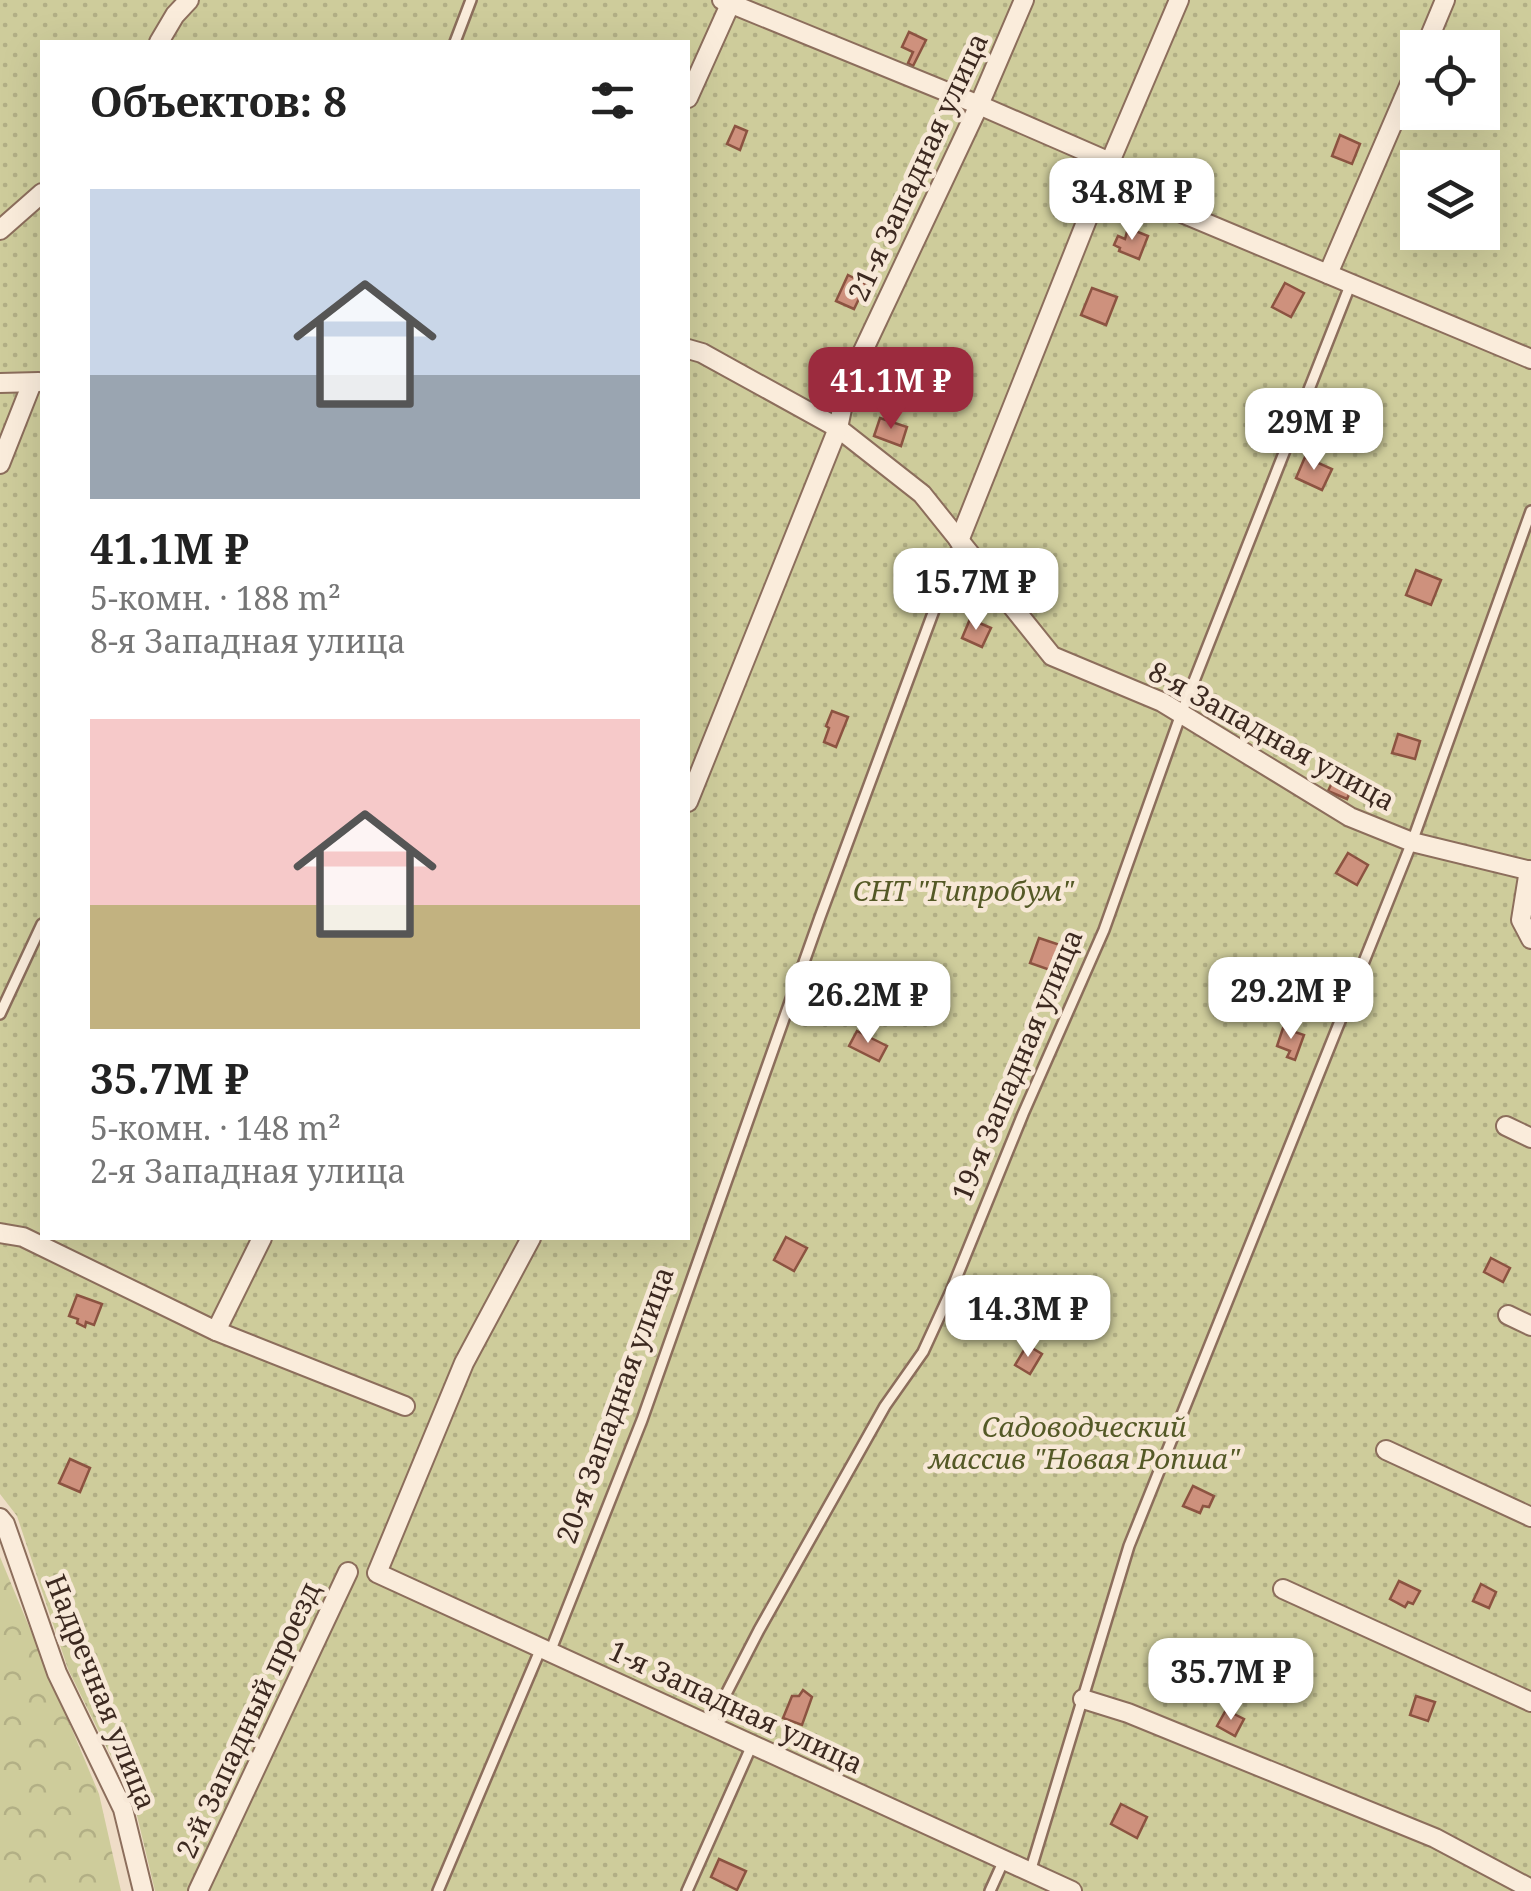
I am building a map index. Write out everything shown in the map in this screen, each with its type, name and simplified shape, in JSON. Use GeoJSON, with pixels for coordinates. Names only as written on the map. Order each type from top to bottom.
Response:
{"type":"FeatureCollection","features":[{"type":"Feature","properties":{"kind":"street"},"geometry":{"type":"LineString","coordinates":[[159,40],[189,0]]}},
{"type":"Feature","properties":{"kind":"street","name":"21-я Западная улица"},"geometry":{"type":"LineString","coordinates":[[690,797],[838,428],[848,386],[1024,0]]}},
{"type":"Feature","properties":{"kind":"street","name":"20-я Западная улица"},"geometry":{"type":"LineString","coordinates":[[959,541],[1179,0]]}},
{"type":"Feature","properties":{"kind":"street"},"geometry":{"type":"LineString","coordinates":[[1432,30],[1445,0]]}},
{"type":"Feature","properties":{"kind":"street"},"geometry":{"type":"LineString","coordinates":[[690,93],[728,1],[1110,162]]}},
{"type":"Feature","properties":{"kind":"street"},"geometry":{"type":"LineString","coordinates":[[1328,274],[1400,106]]}},
{"type":"Feature","properties":{"kind":"street"},"geometry":{"type":"LineString","coordinates":[[1103,180],[1531,359]]}},
{"type":"Feature","properties":{"kind":"street"},"geometry":{"type":"LineString","coordinates":[[0,230],[40,195]]}},
{"type":"Feature","properties":{"kind":"street","name":"8-я Западная улица"},"geometry":{"type":"LineString","coordinates":[[690,350],[838,428],[922,494],[1052,656],[1162,702],[1350,817],[1412,842],[1530,870]]}},
{"type":"Feature","properties":{"kind":"street"},"geometry":{"type":"LineString","coordinates":[[0,384],[37,382],[0,464]]}},
{"type":"Feature","properties":{"kind":"street"},"geometry":{"type":"LineString","coordinates":[[1530,870],[1521,920],[1531,939]]}},
{"type":"Feature","properties":{"kind":"street"},"geometry":{"type":"LineString","coordinates":[[1506,1126],[1531,1138]]}},
{"type":"Feature","properties":{"kind":"street"},"geometry":{"type":"LineString","coordinates":[[0,1233],[23,1237],[216,1331],[405,1406]]}},
{"type":"Feature","properties":{"kind":"street"},"geometry":{"type":"LineString","coordinates":[[216,1331],[261,1240]]}},
{"type":"Feature","properties":{"kind":"street","name":"1-я Западная улица"},"geometry":{"type":"LineString","coordinates":[[529,1240],[464,1363],[378,1573],[1072,1891]]}},
{"type":"Feature","properties":{"kind":"street"},"geometry":{"type":"LineString","coordinates":[[1508,1315],[1531,1326]]}},
{"type":"Feature","properties":{"kind":"street"},"geometry":{"type":"LineString","coordinates":[[1386,1450],[1531,1516]]}},
{"type":"Feature","properties":{"kind":"street","name":"Надречная улица"},"geometry":{"type":"LineString","coordinates":[[0,1518],[58,1673],[123,1809],[143,1891]]}},
{"type":"Feature","properties":{"kind":"street","name":"2-й Западный проезд"},"geometry":{"type":"LineString","coordinates":[[198,1891],[348,1572]]}},
{"type":"Feature","properties":{"kind":"street"},"geometry":{"type":"LineString","coordinates":[[1284,1589],[1531,1702]]}},
{"type":"Feature","properties":{"kind":"street"},"geometry":{"type":"LineString","coordinates":[[1082,1699],[1128,1713],[1435,1838],[1531,1889]]}},
{"type":"Feature","properties":{"kind":"lane"},"geometry":{"type":"LineString","coordinates":[[457,40],[471,0]]}},
{"type":"Feature","properties":{"kind":"lane","name":"19-я Западная улица"},"geometry":{"type":"LineString","coordinates":[[710,1725],[875,1423],[923,1352],[937,1322],[1104,930],[1181,714],[1351,283]]}},
{"type":"Feature","properties":{"kind":"lane"},"geometry":{"type":"LineString","coordinates":[[1030,1872],[1129,1546],[1412,842],[1531,511]]}},
{"type":"Feature","properties":{"kind":"lane","name":"20-я Западная улица"},"geometry":{"type":"LineString","coordinates":[[438,1891],[546,1650],[642,1420],[820,917],[959,541]]}},
{"type":"Feature","properties":{"kind":"lane"},"geometry":{"type":"LineString","coordinates":[[0,1014],[40,928]]}},
{"type":"Feature","properties":{"kind":"lane"},"geometry":{"type":"LineString","coordinates":[[687,1891],[752,1745]]}},
{"type":"Feature","properties":{"kind":"lane"},"geometry":{"type":"LineString","coordinates":[[990,1891],[1004,1860]]}},
{"type":"Feature","properties":{"kind":"green space","name":"Садоводческий массив \"Новая Ропша\""},"geometry":{"type":"Polygon","coordinates":[[[0,0],[1531,0],[1531,1891],[155,1891],[134,1803],[68,1669],[17,1516],[0,1494],[0,0]]]}},
{"type":"Feature","properties":{"kind":"green space"},"geometry":{"type":"Polygon","coordinates":[[[0,1557],[99,1794],[121,1891],[0,1891],[0,1557]]]}},
{"type":"Feature","properties":{"kind":"building"},"geometry":{"type":"Polygon","coordinates":[[[909,32],[926,40],[913,66],[908,63],[913,52],[902,47],[909,32]]]}},
{"type":"Feature","properties":{"kind":"building"},"geometry":{"type":"Polygon","coordinates":[[[735,126],[747,131],[740,150],[727,144],[735,126]]]}},
{"type":"Feature","properties":{"kind":"building"},"geometry":{"type":"Polygon","coordinates":[[[1340,135],[1360,144],[1352,164],[1332,156],[1340,135]]]}},
{"type":"Feature","properties":{"kind":"building"},"geometry":{"type":"Polygon","coordinates":[[[1128,228],[1148,236],[1139,259],[1114,245],[1118,236],[1125,239],[1128,228]]]}},
{"type":"Feature","properties":{"kind":"building"},"geometry":{"type":"Polygon","coordinates":[[[848,275],[866,284],[854,309],[836,301],[848,275]]]}},
{"type":"Feature","properties":{"kind":"building"},"geometry":{"type":"Polygon","coordinates":[[[1285,283],[1304,293],[1291,317],[1272,307],[1285,283]]]}},
{"type":"Feature","properties":{"kind":"building"},"geometry":{"type":"Polygon","coordinates":[[[1092,288],[1117,297],[1106,325],[1081,315],[1092,288]]]}},
{"type":"Feature","properties":{"kind":"building"},"geometry":{"type":"Polygon","coordinates":[[[880,418],[907,427],[901,446],[874,436],[880,418]]]}},
{"type":"Feature","properties":{"kind":"building"},"geometry":{"type":"Polygon","coordinates":[[[1305,457],[1332,469],[1322,490],[1296,478],[1305,457]]]}},
{"type":"Feature","properties":{"kind":"building"},"geometry":{"type":"Polygon","coordinates":[[[1416,570],[1441,580],[1431,605],[1406,595],[1416,570]]]}},
{"type":"Feature","properties":{"kind":"building"},"geometry":{"type":"Polygon","coordinates":[[[970,619],[991,628],[982,647],[962,638],[970,619]]]}},
{"type":"Feature","properties":{"kind":"building"},"geometry":{"type":"Polygon","coordinates":[[[832,711],[848,717],[836,747],[824,742],[832,711]]]}},
{"type":"Feature","properties":{"kind":"building"},"geometry":{"type":"Polygon","coordinates":[[[1398,734],[1420,741],[1415,759],[1392,753],[1398,734]]]}},
{"type":"Feature","properties":{"kind":"building"},"geometry":{"type":"Polygon","coordinates":[[[1338,770],[1356,778],[1347,799],[1328,791],[1338,770]]]}},
{"type":"Feature","properties":{"kind":"building"},"geometry":{"type":"Polygon","coordinates":[[[1348,853],[1368,865],[1357,885],[1336,873],[1348,853]]]}},
{"type":"Feature","properties":{"kind":"building"},"geometry":{"type":"Polygon","coordinates":[[[1039,938],[1060,945],[1050,970],[1030,963],[1039,938]]]}},
{"type":"Feature","properties":{"kind":"building"},"geometry":{"type":"Polygon","coordinates":[[[1283,1028],[1304,1035],[1295,1060],[1287,1057],[1290,1051],[1277,1046],[1283,1028]]]}},
{"type":"Feature","properties":{"kind":"building"},"geometry":{"type":"Polygon","coordinates":[[[857,1031],[887,1046],[879,1061],[849,1046],[857,1031]]]}},
{"type":"Feature","properties":{"kind":"building"},"geometry":{"type":"Polygon","coordinates":[[[786,1237],[807,1248],[794,1271],[774,1260],[786,1237]]]}},
{"type":"Feature","properties":{"kind":"building"},"geometry":{"type":"Polygon","coordinates":[[[1491,1258],[1510,1268],[1503,1282],[1484,1272],[1491,1258]]]}},
{"type":"Feature","properties":{"kind":"building"},"geometry":{"type":"Polygon","coordinates":[[[77,1295],[102,1304],[94,1325],[86,1322],[85,1327],[69,1316],[77,1295]]]}},
{"type":"Feature","properties":{"kind":"building"},"geometry":{"type":"Polygon","coordinates":[[[1027,1345],[1042,1354],[1030,1374],[1015,1365],[1027,1345]]]}},
{"type":"Feature","properties":{"kind":"building"},"geometry":{"type":"Polygon","coordinates":[[[70,1459],[90,1468],[80,1492],[59,1483],[70,1459]]]}},
{"type":"Feature","properties":{"kind":"building"},"geometry":{"type":"Polygon","coordinates":[[[1193,1486],[1214,1496],[1209,1507],[1203,1506],[1200,1513],[1183,1506],[1193,1486]]]}},
{"type":"Feature","properties":{"kind":"building"},"geometry":{"type":"Polygon","coordinates":[[[1399,1581],[1420,1591],[1413,1604],[1408,1602],[1405,1607],[1390,1599],[1399,1581]]]}},
{"type":"Feature","properties":{"kind":"building"},"geometry":{"type":"Polygon","coordinates":[[[1481,1584],[1496,1592],[1489,1608],[1473,1601],[1481,1584]]]}},
{"type":"Feature","properties":{"kind":"building"},"geometry":{"type":"Polygon","coordinates":[[[803,1690],[812,1697],[802,1725],[783,1718],[792,1696],[799,1696],[803,1690]]]}},
{"type":"Feature","properties":{"kind":"building"},"geometry":{"type":"Polygon","coordinates":[[[1416,1696],[1435,1702],[1428,1721],[1410,1715],[1416,1696]]]}},
{"type":"Feature","properties":{"kind":"building"},"geometry":{"type":"Polygon","coordinates":[[[1226,1710],[1244,1719],[1235,1736],[1217,1726],[1226,1710]]]}},
{"type":"Feature","properties":{"kind":"building"},"geometry":{"type":"Polygon","coordinates":[[[1121,1804],[1147,1817],[1137,1838],[1111,1824],[1121,1804]]]}},
{"type":"Feature","properties":{"kind":"building"},"geometry":{"type":"Polygon","coordinates":[[[719,1859],[746,1871],[737,1890],[711,1877],[719,1859]]]}},
{"type":"Feature","properties":{"kind":"park label","name":"СНТ \"Гипробум\""},"geometry":{"type":"Point","coordinates":[963,891]}}]}
